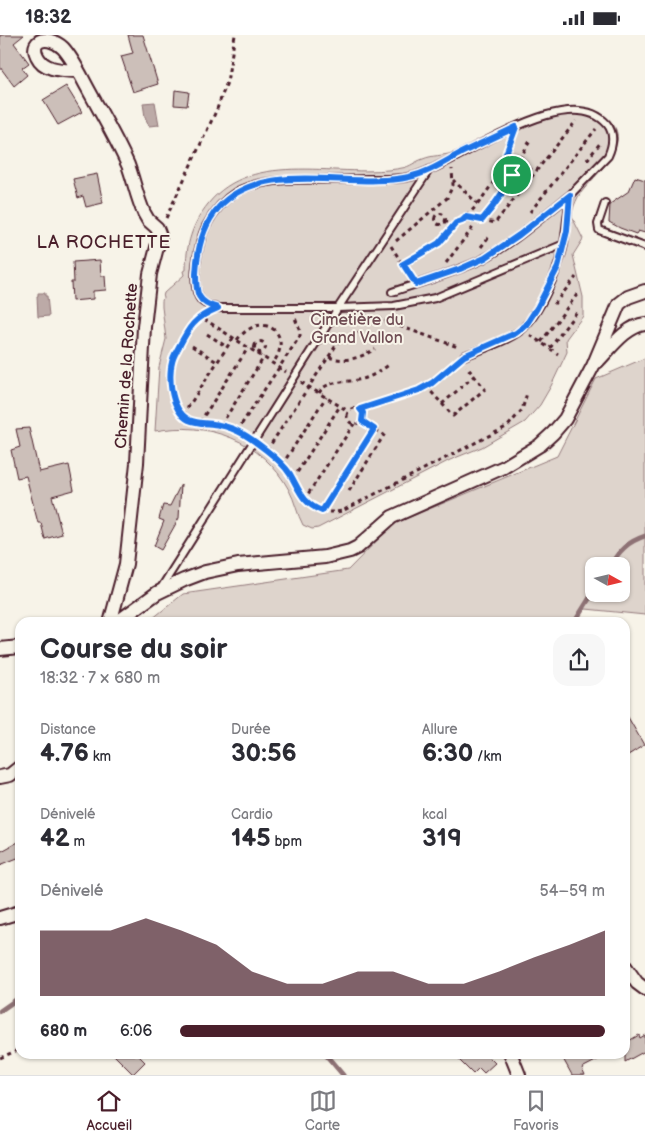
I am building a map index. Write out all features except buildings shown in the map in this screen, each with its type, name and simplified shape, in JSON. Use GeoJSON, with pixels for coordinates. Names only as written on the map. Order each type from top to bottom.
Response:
{"type":"FeatureCollection","features":[{"type":"Feature","properties":{"kind":"street"},"geometry":{"type":"LineString","coordinates":[[78,71],[128,166],[144,213],[160,232]]}},
{"type":"Feature","properties":{"kind":"street","name":"Chemin de la Rochette"},"geometry":{"type":"LineString","coordinates":[[112,617],[126,564],[137,463],[144,327],[150,274],[160,241],[160,232]]}},
{"type":"Feature","properties":{"kind":"street"},"geometry":{"type":"LineString","coordinates":[[124,617],[157,593],[195,575],[225,567],[325,557],[354,549],[392,517],[504,467],[540,445],[565,419],[593,366],[619,304],[628,297],[645,291]]}},
{"type":"Feature","properties":{"kind":"street"},"geometry":{"type":"LineString","coordinates":[[593,366],[628,331],[645,324]]}},
{"type":"Feature","properties":{"kind":"street"},"geometry":{"type":"LineString","coordinates":[[0,649],[15,648]]}},
{"type":"Feature","properties":{"kind":"street"},"geometry":{"type":"LineString","coordinates":[[0,777],[10,775],[15,771]]}},
{"type":"Feature","properties":{"kind":"street"},"geometry":{"type":"LineString","coordinates":[[0,918],[15,914]]}},
{"type":"Feature","properties":{"kind":"street"},"geometry":{"type":"LineString","coordinates":[[630,974],[637,983],[645,989]]}},
{"type":"Feature","properties":{"kind":"street"},"geometry":{"type":"LineString","coordinates":[[513,1059],[519,1075]]}},
{"type":"Feature","properties":{"kind":"lane"},"geometry":{"type":"LineString","coordinates":[[392,292],[474,263],[501,248],[570,195],[608,156],[612,135],[606,123],[595,115],[584,111],[569,110],[541,117],[516,127],[429,170],[410,177],[393,179],[272,181],[248,187],[235,193],[216,211],[205,228],[196,265],[198,295],[206,304],[218,308],[394,306],[435,298],[532,259],[564,243]]}},
{"type":"Feature","properties":{"kind":"lane"},"geometry":{"type":"LineString","coordinates":[[157,593],[338,308],[429,170]]}},
{"type":"Feature","properties":{"kind":"lane"},"geometry":{"type":"LineString","coordinates":[[464,356],[521,330],[531,318],[558,267],[564,243],[570,195]]}},
{"type":"Feature","properties":{"kind":"lane"},"geometry":{"type":"LineString","coordinates":[[605,203],[598,224],[599,230],[645,247]]}},
{"type":"Feature","properties":{"kind":"path"},"geometry":{"type":"LineString","coordinates":[[160,232],[217,109],[227,82],[235,35]]}},
{"type":"Feature","properties":{"kind":"path"},"geometry":{"type":"LineString","coordinates":[[466,217],[495,223],[584,111]]}},
{"type":"Feature","properties":{"kind":"path"},"geometry":{"type":"LineString","coordinates":[[431,211],[435,216],[434,220],[437,224],[442,225],[444,222],[456,223],[462,221],[478,204],[493,183],[516,127]]}},
{"type":"Feature","properties":{"kind":"path"},"geometry":{"type":"LineString","coordinates":[[525,218],[596,129]]}},
{"type":"Feature","properties":{"kind":"path"},"geometry":{"type":"LineString","coordinates":[[482,220],[503,194],[530,141]]}},
{"type":"Feature","properties":{"kind":"path"},"geometry":{"type":"LineString","coordinates":[[506,154],[535,172]]}},
{"type":"Feature","properties":{"kind":"path"},"geometry":{"type":"LineString","coordinates":[[416,284],[391,245],[447,198],[451,191],[452,158]]}},
{"type":"Feature","properties":{"kind":"path"},"geometry":{"type":"LineString","coordinates":[[452,179],[478,204]]}},
{"type":"Feature","properties":{"kind":"path"},"geometry":{"type":"LineString","coordinates":[[435,216],[438,214],[444,215],[444,222]]}},
{"type":"Feature","properties":{"kind":"path"},"geometry":{"type":"LineString","coordinates":[[403,264],[439,243],[456,223]]}},
{"type":"Feature","properties":{"kind":"path"},"geometry":{"type":"LineString","coordinates":[[435,277],[474,227]]}},
{"type":"Feature","properties":{"kind":"path"},"geometry":{"type":"LineString","coordinates":[[541,341],[579,292]]}},
{"type":"Feature","properties":{"kind":"path"},"geometry":{"type":"LineString","coordinates":[[360,307],[381,320],[456,347],[476,351]]}},
{"type":"Feature","properties":{"kind":"path"},"geometry":{"type":"LineString","coordinates":[[218,308],[202,314],[195,321],[173,357],[170,367],[170,383],[177,407],[189,420],[221,425],[237,431],[267,450],[293,479],[304,500],[314,508],[322,511],[332,513],[342,511],[508,426],[522,410],[527,393]]}},
{"type":"Feature","properties":{"kind":"path"},"geometry":{"type":"LineString","coordinates":[[237,431],[300,336],[294,308]]}},
{"type":"Feature","properties":{"kind":"path"},"geometry":{"type":"LineString","coordinates":[[550,348],[578,310]]}},
{"type":"Feature","properties":{"kind":"path"},"geometry":{"type":"LineString","coordinates":[[204,319],[348,411]]}},
{"type":"Feature","properties":{"kind":"path"},"geometry":{"type":"LineString","coordinates":[[183,415],[227,347],[250,327],[264,325],[271,329],[280,340],[281,348],[279,355],[273,363]]}},
{"type":"Feature","properties":{"kind":"path"},"geometry":{"type":"LineString","coordinates":[[521,330],[541,341],[558,354]]}},
{"type":"Feature","properties":{"kind":"path"},"geometry":{"type":"LineString","coordinates":[[267,450],[341,338],[346,338],[360,332]]}},
{"type":"Feature","properties":{"kind":"path"},"geometry":{"type":"LineString","coordinates":[[207,334],[227,347]]}},
{"type":"Feature","properties":{"kind":"path"},"geometry":{"type":"LineString","coordinates":[[192,346],[217,363]]}},
{"type":"Feature","properties":{"kind":"path"},"geometry":{"type":"LineString","coordinates":[[200,422],[248,348]]}},
{"type":"Feature","properties":{"kind":"path"},"geometry":{"type":"LineString","coordinates":[[329,357],[344,361],[363,356],[375,349]]}},
{"type":"Feature","properties":{"kind":"path"},"geometry":{"type":"LineString","coordinates":[[221,425],[264,357]]}},
{"type":"Feature","properties":{"kind":"path"},"geometry":{"type":"LineString","coordinates":[[348,411],[352,408],[360,409],[403,396],[426,386],[460,359],[486,389],[453,416],[426,386]]}},
{"type":"Feature","properties":{"kind":"path"},"geometry":{"type":"LineString","coordinates":[[319,393],[325,385],[366,378],[390,364]]}},
{"type":"Feature","properties":{"kind":"path"},"geometry":{"type":"LineString","coordinates":[[442,404],[474,376]]}},
{"type":"Feature","properties":{"kind":"path"},"geometry":{"type":"LineString","coordinates":[[282,465],[326,397]]}},
{"type":"Feature","properties":{"kind":"path"},"geometry":{"type":"LineString","coordinates":[[293,479],[340,406]]}},
{"type":"Feature","properties":{"kind":"path"},"geometry":{"type":"LineString","coordinates":[[360,409],[363,413],[362,421]]}},
{"type":"Feature","properties":{"kind":"path"},"geometry":{"type":"LineString","coordinates":[[348,411],[348,419],[354,424]]}},
{"type":"Feature","properties":{"kind":"path"},"geometry":{"type":"LineString","coordinates":[[304,500],[354,424],[362,421]]}},
{"type":"Feature","properties":{"kind":"path"},"geometry":{"type":"LineString","coordinates":[[349,491],[384,435],[362,421]]}},
{"type":"Feature","properties":{"kind":"path"},"geometry":{"type":"LineString","coordinates":[[322,511],[374,429]]}},
{"type":"Feature","properties":{"kind":"path"},"geometry":{"type":"LineString","coordinates":[[0,1058],[15,1051]]}},
{"type":"Feature","properties":{"kind":"green space","name":"Cimetière du Grand Vallon"},"geometry":{"type":"Polygon","coordinates":[[[568,108],[590,109],[604,116],[616,129],[617,139],[615,149],[609,160],[578,197],[571,215],[583,239],[573,255],[583,297],[583,316],[566,339],[567,352],[551,386],[540,405],[525,422],[482,447],[450,460],[318,528],[312,529],[303,525],[291,494],[278,473],[264,458],[249,447],[232,438],[214,432],[194,429],[155,431],[159,367],[166,339],[162,307],[164,293],[184,275],[183,271],[186,270],[187,252],[191,235],[202,212],[227,187],[249,176],[273,171],[299,169],[378,171],[405,167],[426,158],[458,151],[493,133],[530,118],[568,108]]]}},
{"type":"Feature","properties":{"kind":"green space"},"geometry":{"type":"Polygon","coordinates":[[[645,358],[645,615],[586,609],[577,617],[154,617],[183,594],[348,570],[393,524],[557,456],[596,379],[645,358]]]}},
{"type":"Feature","properties":{"kind":"shaded area"},"geometry":{"type":"Polygon","coordinates":[[[155,102],[159,125],[149,126],[145,117],[143,103],[155,102]]]}},
{"type":"Feature","properties":{"kind":"shaded area"},"geometry":{"type":"Polygon","coordinates":[[[38,293],[45,293],[45,296],[47,296],[49,316],[38,317],[38,293]]]}},
{"type":"Feature","properties":{"kind":"waterway"},"geometry":{"type":"LineString","coordinates":[[616,557],[633,541],[645,536]]}},
{"type":"Feature","properties":{"kind":"waterway"},"geometry":{"type":"LineString","coordinates":[[578,617],[586,603]]}},
{"type":"Feature","properties":{"kind":"waterway"},"geometry":{"type":"LineString","coordinates":[[0,1011],[15,1000]]}},
{"type":"Feature","properties":{"kind":"waterway"},"geometry":{"type":"LineString","coordinates":[[329,1059],[343,1075]]}},
{"type":"Feature","properties":{"kind":"district","name":"LA ROCHETTE"},"geometry":{"type":"Point","coordinates":[104,242]}},
{"type":"Feature","properties":{"kind":"route"},"geometry":{"type":"LineString","coordinates":[[516,127],[506,154],[518,162],[512,175],[495,206],[482,220],[466,217],[456,223],[439,243],[413,260],[403,264],[416,284],[460,269],[485,258],[501,248],[570,195],[567,231],[558,267],[537,308],[521,330],[464,356],[432,383],[403,396],[360,409],[364,416],[362,421],[374,429],[322,511],[314,508],[302,498],[289,473],[274,456],[262,447],[231,428],[189,420],[177,407],[170,383],[170,367],[173,357],[195,321],[202,314],[218,308],[202,301],[197,292],[196,265],[200,245],[205,228],[211,218],[226,200],[235,193],[248,187],[272,181],[393,179],[410,177],[440,165],[460,153],[516,127]]}}]}
